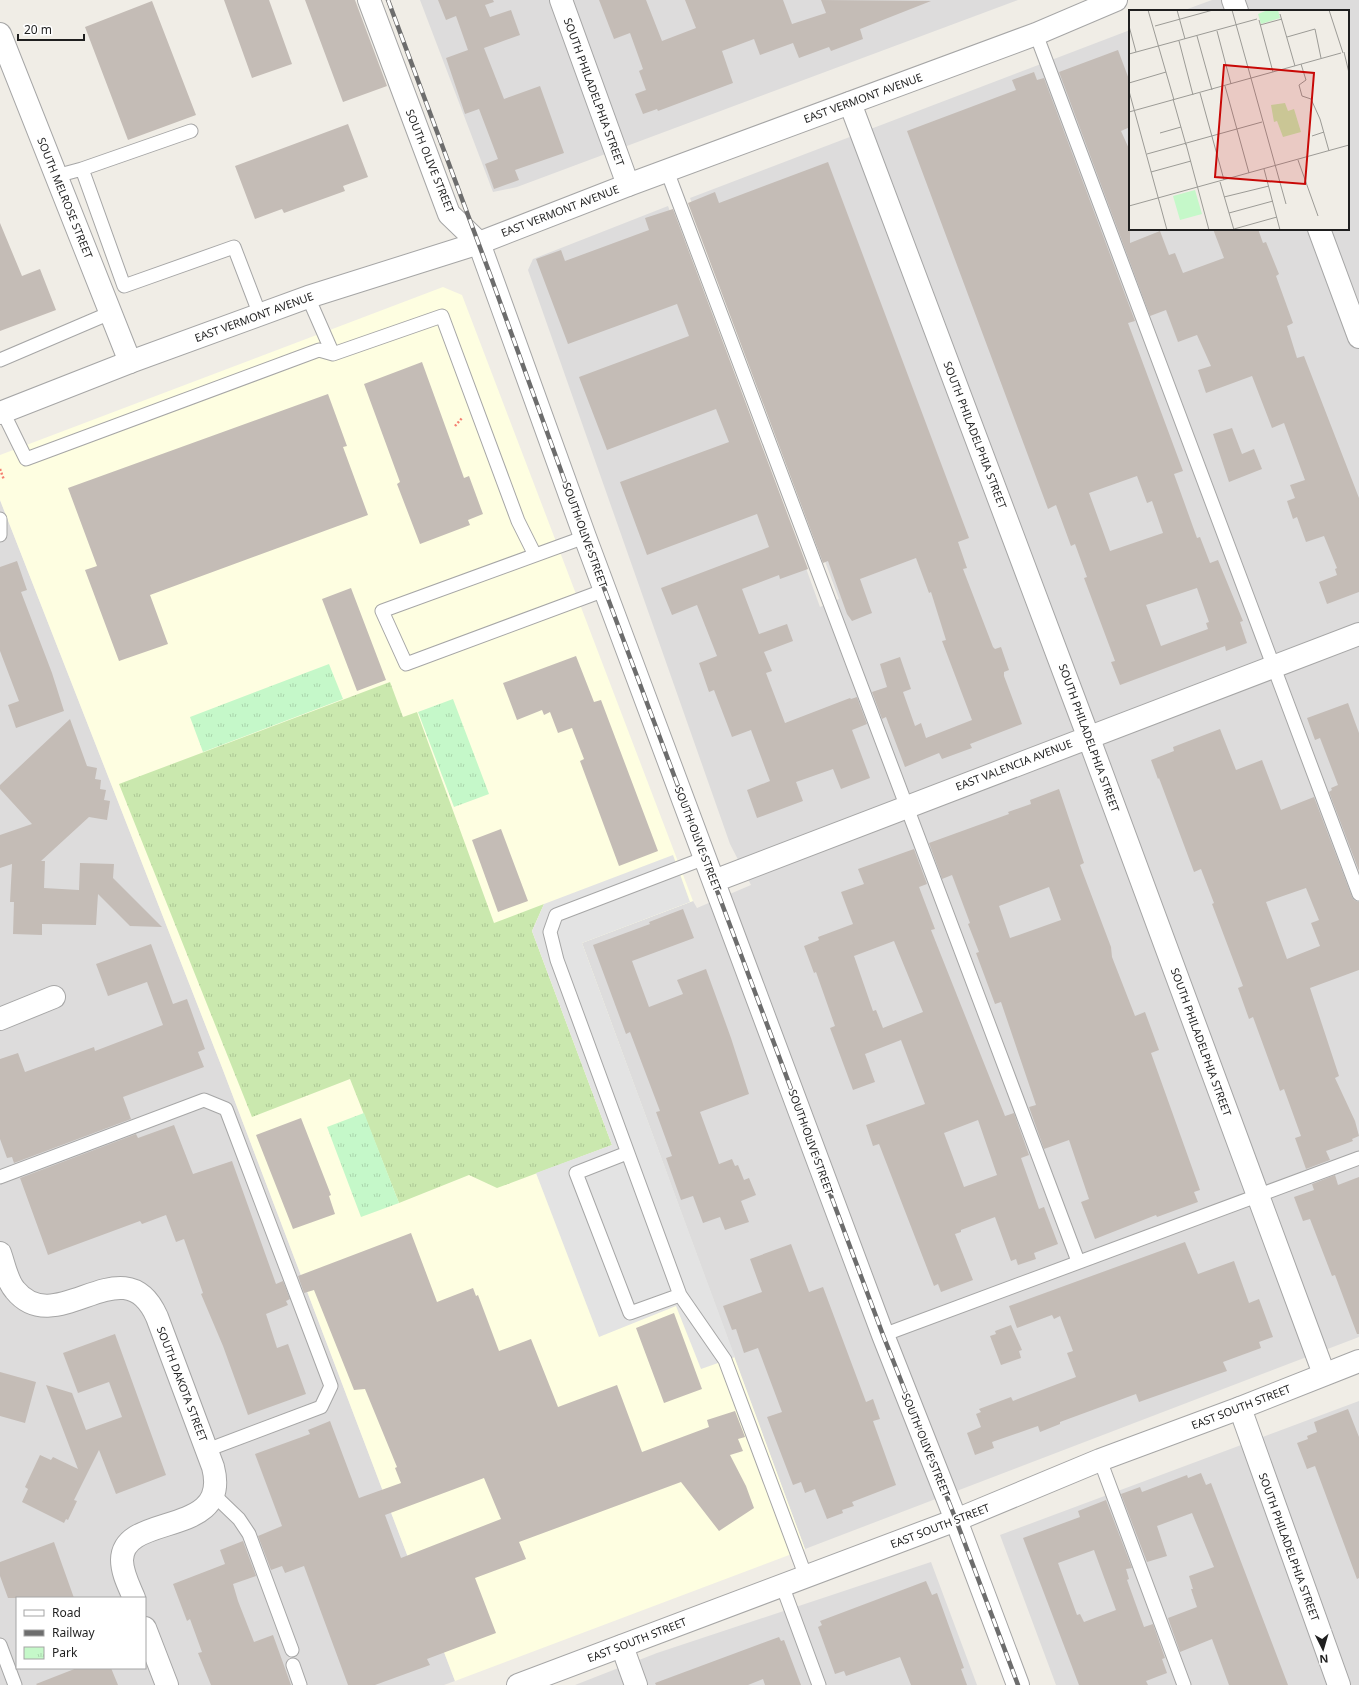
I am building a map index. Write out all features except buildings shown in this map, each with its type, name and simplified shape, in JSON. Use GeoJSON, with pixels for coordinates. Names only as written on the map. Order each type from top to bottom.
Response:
{"type":"FeatureCollection","features":[{"type":"Feature","properties":{"kind":"street","name":"SOUTH OLIVE STREET"},"geometry":{"type":"LineString","coordinates":[[369,0],[449,214],[479,243],[585,537],[704,858],[714,880],[883,1335],[956,1520],[1018,1685]]}},
{"type":"Feature","properties":{"kind":"street","name":"SOUTH PHILADELPHIA STREET"},"geometry":{"type":"LineString","coordinates":[[561,0],[628,185]]}},
{"type":"Feature","properties":{"kind":"street","name":"EAST VERMONT AVENUE"},"geometry":{"type":"LineString","coordinates":[[1,413],[130,362],[308,297],[479,243],[628,185],[1036,34],[1116,0]]}},
{"type":"Feature","properties":{"kind":"street"},"geometry":{"type":"LineString","coordinates":[[1233,0],[1237,10]]}},
{"type":"Feature","properties":{"kind":"street","name":"SOUTH MELROSE STREET"},"geometry":{"type":"LineString","coordinates":[[0,34],[130,362]]}},
{"type":"Feature","properties":{"kind":"street","name":"SOUTH PHILADELPHIA STREET"},"geometry":{"type":"LineString","coordinates":[[850,103],[1088,736],[1324,1374]]}},
{"type":"Feature","properties":{"kind":"street"},"geometry":{"type":"LineString","coordinates":[[1319,230],[1359,337]]}},
{"type":"Feature","properties":{"kind":"street","name":"EAST VALENCIA AVENUE"},"geometry":{"type":"LineString","coordinates":[[714,880],[1088,736],[1359,634]]}},
{"type":"Feature","properties":{"kind":"street"},"geometry":{"type":"LineString","coordinates":[[0,1019],[54,997]]}},
{"type":"Feature","properties":{"kind":"street","name":"SOUTH DAKOTA STREET"},"geometry":{"type":"LineString","coordinates":[[0,1253],[14,1289],[22,1297],[33,1303],[44,1306],[55,1306],[107,1289],[118,1288],[130,1289],[147,1299],[157,1317],[207,1450],[216,1478],[214,1494]]}},
{"type":"Feature","properties":{"kind":"street","name":"EAST SOUTH STREET"},"geometry":{"type":"LineString","coordinates":[[518,1685],[956,1520],[1100,1460],[1240,1408],[1359,1361]]}},
{"type":"Feature","properties":{"kind":"street","name":"SOUTH PHILADELPHIA STREET"},"geometry":{"type":"LineString","coordinates":[[1240,1408],[1339,1685]]}},
{"type":"Feature","properties":{"kind":"street"},"geometry":{"type":"LineString","coordinates":[[134,1597],[122,1559],[126,1546],[140,1535],[197,1513],[209,1503],[214,1494]]}},
{"type":"Feature","properties":{"kind":"street"},"geometry":{"type":"LineString","coordinates":[[146,1631],[167,1685]]}},
{"type":"Feature","properties":{"kind":"street"},"geometry":{"type":"LineString","coordinates":[[622,1646],[636,1685]]}},
{"type":"Feature","properties":{"kind":"lane"},"geometry":{"type":"LineString","coordinates":[[1036,34],[1272,666],[1359,894]]}},
{"type":"Feature","properties":{"kind":"lane"},"geometry":{"type":"LineString","coordinates":[[56,176],[82,169],[191,131]]}},
{"type":"Feature","properties":{"kind":"lane"},"geometry":{"type":"LineString","coordinates":[[82,169],[124,286],[234,247],[260,315]]}},
{"type":"Feature","properties":{"kind":"lane"},"geometry":{"type":"LineString","coordinates":[[667,171],[1078,1261]]}},
{"type":"Feature","properties":{"kind":"lane"},"geometry":{"type":"LineString","coordinates":[[308,297],[332,354]]}},
{"type":"Feature","properties":{"kind":"lane"},"geometry":{"type":"LineString","coordinates":[[0,360],[110,313]]}},
{"type":"Feature","properties":{"kind":"lane"},"geometry":{"type":"LineString","coordinates":[[1,413],[26,459],[319,350],[332,354],[442,316],[518,521],[535,555]]}},
{"type":"Feature","properties":{"kind":"lane"},"geometry":{"type":"LineString","coordinates":[[0,519],[0,535]]}},
{"type":"Feature","properties":{"kind":"lane"},"geometry":{"type":"LineString","coordinates":[[585,537],[382,611],[406,664],[605,590]]}},
{"type":"Feature","properties":{"kind":"lane"},"geometry":{"type":"LineString","coordinates":[[704,858],[556,915],[550,932],[557,960],[680,1295],[725,1360],[806,1577]]}},
{"type":"Feature","properties":{"kind":"lane"},"geometry":{"type":"LineString","coordinates":[[0,1176],[204,1100],[226,1109],[331,1386],[321,1407],[207,1450]]}},
{"type":"Feature","properties":{"kind":"lane"},"geometry":{"type":"LineString","coordinates":[[627,1153],[576,1173],[630,1314],[680,1295]]}},
{"type":"Feature","properties":{"kind":"lane"},"geometry":{"type":"LineString","coordinates":[[883,1335],[1078,1261],[1359,1158]]}},
{"type":"Feature","properties":{"kind":"lane"},"geometry":{"type":"LineString","coordinates":[[1100,1460],[1184,1685]]}},
{"type":"Feature","properties":{"kind":"lane"},"geometry":{"type":"LineString","coordinates":[[214,1494],[239,1519],[249,1534],[292,1650]]}},
{"type":"Feature","properties":{"kind":"lane"},"geometry":{"type":"LineString","coordinates":[[782,1585],[819,1685]]}},
{"type":"Feature","properties":{"kind":"lane"},"geometry":{"type":"LineString","coordinates":[[0,1645],[15,1685]]}},
{"type":"Feature","properties":{"kind":"lane"},"geometry":{"type":"LineString","coordinates":[[293,1665],[300,1685]]}},
{"type":"Feature","properties":{"kind":"path"},"geometry":{"type":"LineString","coordinates":[[0,469],[4,480]]}},
{"type":"Feature","properties":{"kind":"shaded area"},"geometry":{"type":"Polygon","coordinates":[[[420,0],[1018,0],[517,187],[493,192],[420,0]]]}},
{"type":"Feature","properties":{"kind":"shaded area"},"geometry":{"type":"Polygon","coordinates":[[[1212,0],[1359,0],[1359,1337],[805,1549],[581,943],[693,901],[697,908],[751,885],[730,844],[528,270],[533,259],[668,206],[820,607],[839,599],[690,198],[1129,30],[1129,230],[1349,230],[1349,10],[1185,10],[1212,0]]]}},
{"type":"Feature","properties":{"kind":"shaded area"},"geometry":{"type":"Polygon","coordinates":[[[443,287],[462,295],[693,901],[582,943],[805,1549],[455,1681],[223,1070],[0,500],[0,455],[443,287]]]}},
{"type":"Feature","properties":{"kind":"shaded area"},"geometry":{"type":"Polygon","coordinates":[[[0,500],[223,1070],[455,1681],[444,1685],[0,1685],[0,500]]]}},
{"type":"Feature","properties":{"kind":"shaded area"},"geometry":{"type":"Polygon","coordinates":[[[673,855],[690,902],[582,943],[735,1357],[701,1369],[676,1306],[599,1337],[536,1173],[612,1145],[532,931],[544,904],[673,855]]]}},
{"type":"Feature","properties":{"kind":"shaded area"},"geometry":{"type":"Polygon","coordinates":[[[1359,1401],[1359,1685],[1056,1685],[1000,1535],[1359,1401]]]}},
{"type":"Feature","properties":{"kind":"shaded area"},"geometry":{"type":"Polygon","coordinates":[[[931,1562],[977,1685],[575,1685],[657,1653],[931,1562]]]}},
{"type":"Feature","properties":{"kind":"green space"},"geometry":{"type":"Polygon","coordinates":[[[329,664],[343,699],[203,752],[190,717],[329,664]]]}},
{"type":"Feature","properties":{"kind":"green space"},"geometry":{"type":"Polygon","coordinates":[[[390,682],[403,717],[417,712],[494,923],[544,904],[532,931],[612,1145],[497,1188],[469,1175],[399,1203],[350,1079],[252,1117],[119,784],[390,682]]]}},
{"type":"Feature","properties":{"kind":"green space"},"geometry":{"type":"Polygon","coordinates":[[[453,699],[489,794],[454,807],[418,712],[453,699]]]}},
{"type":"Feature","properties":{"kind":"green space"},"geometry":{"type":"Polygon","coordinates":[[[364,1113],[399,1203],[361,1217],[327,1127],[364,1113]]]}},
{"type":"Feature","properties":{"kind":"railway"},"geometry":{"type":"LineString","coordinates":[[388,0],[491,277],[585,537],[883,1335],[956,1520],[1018,1685]]}}]}
